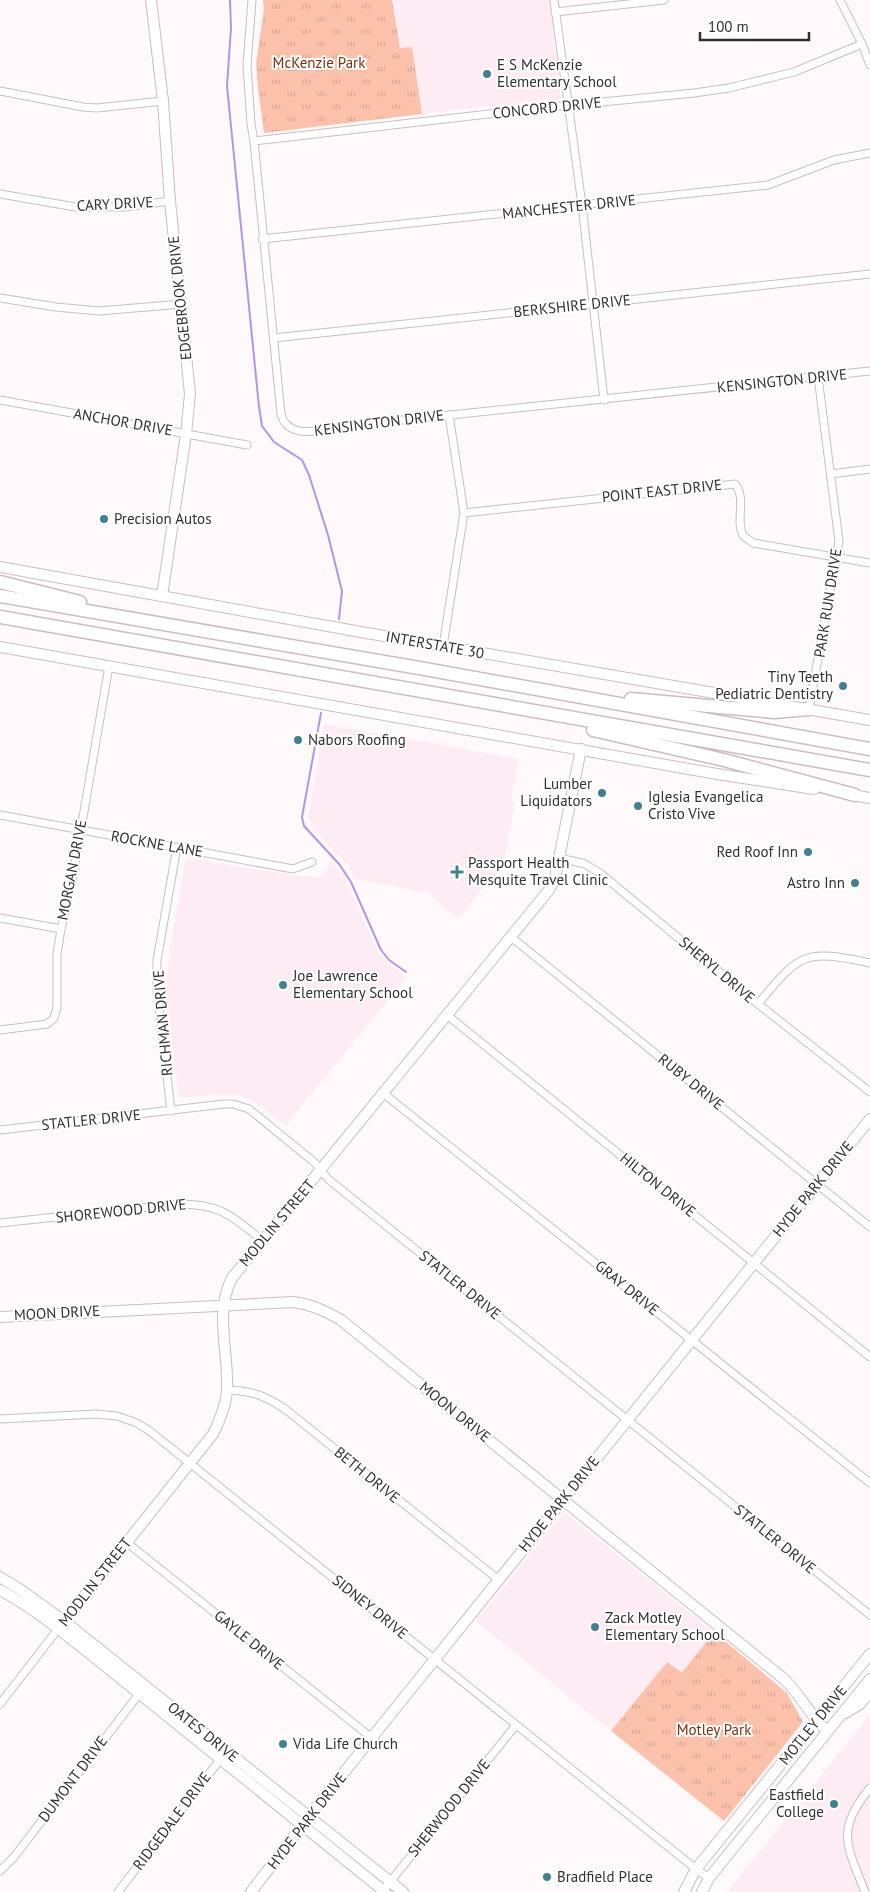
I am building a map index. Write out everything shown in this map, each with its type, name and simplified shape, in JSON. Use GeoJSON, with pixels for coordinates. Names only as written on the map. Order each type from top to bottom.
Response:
{"type":"FeatureCollection","features":[{"type":"Feature","properties":{"kind":"highway"},"geometry":{"type":"LineString","coordinates":[[0,582],[153,622]]}},
{"type":"Feature","properties":{"kind":"highway"},"geometry":{"type":"LineString","coordinates":[[0,596],[870,749]]}},
{"type":"Feature","properties":{"kind":"highway"},"geometry":{"type":"LineString","coordinates":[[0,617],[870,770]]}},
{"type":"Feature","properties":{"kind":"highway"},"geometry":{"type":"LineString","coordinates":[[552,692],[774,712],[810,709]]}},
{"type":"Feature","properties":{"kind":"highway"},"geometry":{"type":"LineString","coordinates":[[523,710],[597,731],[750,766],[856,795]]}},
{"type":"Feature","properties":{"kind":"street","name":"EDGEBROOK DRIVE"},"geometry":{"type":"LineString","coordinates":[[151,0],[190,394],[186,434],[162,596]]}},
{"type":"Feature","properties":{"kind":"street","name":"KENSINGTON DRIVE"},"geometry":{"type":"LineString","coordinates":[[252,0],[247,65],[251,124],[282,418],[288,426],[305,432],[870,371]]}},
{"type":"Feature","properties":{"kind":"street"},"geometry":{"type":"LineString","coordinates":[[554,0],[582,205],[604,400]]}},
{"type":"Feature","properties":{"kind":"street"},"geometry":{"type":"LineString","coordinates":[[555,12],[664,0]]}},
{"type":"Feature","properties":{"kind":"street"},"geometry":{"type":"LineString","coordinates":[[840,0],[862,44],[870,66]]}},
{"type":"Feature","properties":{"kind":"street","name":"CONCORD DRIVE"},"geometry":{"type":"LineString","coordinates":[[254,141],[729,88],[794,72],[862,44]]}},
{"type":"Feature","properties":{"kind":"street"},"geometry":{"type":"LineString","coordinates":[[0,91],[83,108],[162,101]]}},
{"type":"Feature","properties":{"kind":"street","name":"MANCHESTER DRIVE"},"geometry":{"type":"LineString","coordinates":[[262,239],[768,185],[834,160],[870,153]]}},
{"type":"Feature","properties":{"kind":"street","name":"CARY DRIVE"},"geometry":{"type":"LineString","coordinates":[[0,194],[75,207],[126,206],[170,201]]}},
{"type":"Feature","properties":{"kind":"street","name":"BERKSHIRE DRIVE"},"geometry":{"type":"LineString","coordinates":[[274,338],[870,274]]}},
{"type":"Feature","properties":{"kind":"street"},"geometry":{"type":"LineString","coordinates":[[0,298],[56,307],[99,311],[182,304]]}},
{"type":"Feature","properties":{"kind":"street","name":"PARK RUN DRIVE"},"geometry":{"type":"LineString","coordinates":[[810,709],[839,540],[818,377]]}},
{"type":"Feature","properties":{"kind":"street","name":"ANCHOR DRIVE"},"geometry":{"type":"LineString","coordinates":[[0,400],[247,445]]}},
{"type":"Feature","properties":{"kind":"street"},"geometry":{"type":"LineString","coordinates":[[443,646],[464,513],[449,415]]}},
{"type":"Feature","properties":{"kind":"street"},"geometry":{"type":"LineString","coordinates":[[831,474],[870,469]]}},
{"type":"Feature","properties":{"kind":"street","name":"POINT EAST DRIVE"},"geometry":{"type":"LineString","coordinates":[[464,513],[735,484],[740,490],[741,529],[743,536],[752,542],[870,563]]}},
{"type":"Feature","properties":{"kind":"street","name":"INTERSTATE 30"},"geometry":{"type":"LineString","coordinates":[[0,566],[443,646],[870,720]]}},
{"type":"Feature","properties":{"kind":"street"},"geometry":{"type":"LineString","coordinates":[[0,647],[717,774],[870,798]]}},
{"type":"Feature","properties":{"kind":"street","name":"MORGAN DRIVE"},"geometry":{"type":"LineString","coordinates":[[0,1030],[47,1024],[54,1018],[57,1007],[57,954],[72,881],[109,666]]}},
{"type":"Feature","properties":{"kind":"street","name":"MODLIN STREET"},"geometry":{"type":"LineString","coordinates":[[0,1704],[190,1463],[218,1424],[225,1406],[227,1390],[224,1305],[227,1286],[232,1278],[549,890],[555,878],[560,858],[581,750]]}},
{"type":"Feature","properties":{"kind":"street","name":"ROCKNE LANE"},"geometry":{"type":"LineString","coordinates":[[0,815],[293,869],[312,862]]}},
{"type":"Feature","properties":{"kind":"street","name":"RICHMAN DRIVE"},"geometry":{"type":"LineString","coordinates":[[171,1111],[157,990],[157,960],[178,847]]}},
{"type":"Feature","properties":{"kind":"street","name":"SHERYL DRIVE"},"geometry":{"type":"LineString","coordinates":[[560,858],[585,864],[600,873],[758,1004],[870,1092]]}},
{"type":"Feature","properties":{"kind":"street"},"geometry":{"type":"LineString","coordinates":[[0,918],[61,929]]}},
{"type":"Feature","properties":{"kind":"street","name":"RUBY DRIVE"},"geometry":{"type":"LineString","coordinates":[[511,937],[870,1227]]}},
{"type":"Feature","properties":{"kind":"street"},"geometry":{"type":"LineString","coordinates":[[758,1004],[784,972],[803,959],[835,956],[870,963]]}},
{"type":"Feature","properties":{"kind":"street","name":"HILTON DRIVE"},"geometry":{"type":"LineString","coordinates":[[446,1015],[870,1357]]}},
{"type":"Feature","properties":{"kind":"street","name":"GRAY DRIVE"},"geometry":{"type":"LineString","coordinates":[[383,1093],[870,1483]]}},
{"type":"Feature","properties":{"kind":"street","name":"STATLER DRIVE"},"geometry":{"type":"LineString","coordinates":[[0,1130],[224,1104],[240,1105],[257,1115],[314,1162],[328,1179],[870,1615]]}},
{"type":"Feature","properties":{"kind":"street","name":"HYDE PARK DRIVE"},"geometry":{"type":"LineString","coordinates":[[251,1892],[309,1816],[870,1118]]}},
{"type":"Feature","properties":{"kind":"street","name":"SHOREWOOD DRIVE"},"geometry":{"type":"LineString","coordinates":[[0,1223],[178,1204],[200,1204],[218,1209],[232,1216],[262,1240]]}},
{"type":"Feature","properties":{"kind":"street","name":"MOON DRIVE"},"geometry":{"type":"LineString","coordinates":[[0,1317],[293,1302],[311,1305],[327,1312],[341,1320],[784,1679],[795,1690],[816,1721],[827,1731]]}},
{"type":"Feature","properties":{"kind":"street","name":"BETH DRIVE"},"geometry":{"type":"LineString","coordinates":[[227,1390],[248,1391],[269,1398],[285,1409],[499,1580]]}},
{"type":"Feature","properties":{"kind":"street","name":"SIDNEY DRIVE"},"geometry":{"type":"LineString","coordinates":[[0,1419],[96,1414],[117,1416],[137,1423],[152,1432],[709,1878]]}},
{"type":"Feature","properties":{"kind":"street","name":"GAYLE DRIVE"},"geometry":{"type":"LineString","coordinates":[[126,1542],[372,1738]]}},
{"type":"Feature","properties":{"kind":"street","name":"OATES DRIVE"},"geometry":{"type":"LineString","coordinates":[[0,1577],[21,1590],[61,1625],[224,1755],[302,1825],[385,1889],[403,1892]]}},
{"type":"Feature","properties":{"kind":"street","name":"OATES DRIVE"},"geometry":{"type":"LineString","coordinates":[[0,1590],[61,1625]]}},
{"type":"Feature","properties":{"kind":"street","name":"MOTLEY DRIVE"},"geometry":{"type":"LineString","coordinates":[[684,1892],[696,1869],[870,1654]]}},
{"type":"Feature","properties":{"kind":"street","name":"MOTLEY DRIVE"},"geometry":{"type":"LineString","coordinates":[[702,1892],[709,1878],[870,1679]]}},
{"type":"Feature","properties":{"kind":"street","name":"DUMONT DRIVE"},"geometry":{"type":"LineString","coordinates":[[0,1871],[14,1857],[142,1689]]}},
{"type":"Feature","properties":{"kind":"street"},"geometry":{"type":"LineString","coordinates":[[839,1716],[860,1704],[870,1692]]}},
{"type":"Feature","properties":{"kind":"street","name":"SHERWOOD DRIVE"},"geometry":{"type":"LineString","coordinates":[[385,1889],[516,1725]]}},
{"type":"Feature","properties":{"kind":"street","name":"OATES DRIVE"},"geometry":{"type":"LineString","coordinates":[[224,1755],[309,1816],[385,1889]]}},
{"type":"Feature","properties":{"kind":"street","name":"RIDGEDALE DRIVE"},"geometry":{"type":"LineString","coordinates":[[118,1892],[224,1755]]}},
{"type":"Feature","properties":{"kind":"street"},"geometry":{"type":"LineString","coordinates":[[865,1892],[850,1853],[847,1838],[852,1813],[870,1788]]}},
{"type":"Feature","properties":{"kind":"shaded area","name":"E S McKenzie Elementary School"},"geometry":{"type":"Polygon","coordinates":[[[392,0],[550,0],[561,98],[422,114],[412,47],[400,49],[392,0]]]}},
{"type":"Feature","properties":{"kind":"shaded area"},"geometry":{"type":"Polygon","coordinates":[[[324,724],[518,759],[511,802],[515,803],[504,862],[458,919],[428,893],[356,879],[349,866],[312,828],[313,823],[308,819],[324,724]]]}},
{"type":"Feature","properties":{"kind":"shaded area","name":"Joe Lawrence Elementary School"},"geometry":{"type":"Polygon","coordinates":[[[186,858],[318,878],[326,872],[332,861],[346,880],[377,950],[383,958],[406,978],[285,1126],[261,1106],[239,1095],[219,1094],[179,1098],[166,993],[170,948],[186,858]]]}},
{"type":"Feature","properties":{"kind":"shaded area","name":"Zack Motley Elementary School"},"geometry":{"type":"Polygon","coordinates":[[[564,1512],[714,1632],[681,1674],[667,1662],[611,1731],[476,1621],[564,1512]]]}},
{"type":"Feature","properties":{"kind":"shaded area","name":"Eastfield College"},"geometry":{"type":"Polygon","coordinates":[[[870,1715],[870,1892],[727,1892],[870,1715]]]}},
{"type":"Feature","properties":{"kind":"green space","name":"McKenzie Park"},"geometry":{"type":"Polygon","coordinates":[[[263,0],[392,0],[400,48],[412,47],[422,114],[264,133],[256,63],[264,9],[263,0]]]}},
{"type":"Feature","properties":{"kind":"green space","name":"Motley Park"},"geometry":{"type":"Polygon","coordinates":[[[714,1632],[787,1693],[803,1722],[724,1821],[611,1731],[667,1662],[682,1673],[714,1632]]]}},
{"type":"Feature","properties":{"kind":"waterway"},"geometry":{"type":"LineString","coordinates":[[230,0],[231,28],[227,86],[262,426],[274,442],[302,460],[309,475],[328,535],[342,591],[339,619]]}},
{"type":"Feature","properties":{"kind":"waterway"},"geometry":{"type":"LineString","coordinates":[[321,713],[302,817],[304,826],[339,864],[351,882],[381,950],[389,960],[406,972]]}},
{"type":"Feature","properties":{"kind":"place","name":"E S McKenzie Elementary School"},"geometry":{"type":"Point","coordinates":[487,74]}},
{"type":"Feature","properties":{"kind":"place","name":"Precision Autos"},"geometry":{"type":"Point","coordinates":[104,519]}},
{"type":"Feature","properties":{"kind":"place","name":"Tiny Teeth Pediatric Dentistry"},"geometry":{"type":"Point","coordinates":[843,686]}},
{"type":"Feature","properties":{"kind":"place","name":"Nabors Roofing"},"geometry":{"type":"Point","coordinates":[298,740]}},
{"type":"Feature","properties":{"kind":"place","name":"Lumber Liquidators"},"geometry":{"type":"Point","coordinates":[602,793]}},
{"type":"Feature","properties":{"kind":"place","name":"Iglesia Evangelica Cristo Vive"},"geometry":{"type":"Point","coordinates":[638,806]}},
{"type":"Feature","properties":{"kind":"place","name":"Red Roof Inn"},"geometry":{"type":"Point","coordinates":[808,852]}},
{"type":"Feature","properties":{"kind":"place","name":"Passport Health Mesquite Travel Clinic"},"geometry":{"type":"Point","coordinates":[457,872]}},
{"type":"Feature","properties":{"kind":"place","name":"Astro Inn"},"geometry":{"type":"Point","coordinates":[855,883]}},
{"type":"Feature","properties":{"kind":"place","name":"Joe Lawrence Elementary School"},"geometry":{"type":"Point","coordinates":[283,985]}},
{"type":"Feature","properties":{"kind":"place","name":"Zack Motley Elementary School"},"geometry":{"type":"Point","coordinates":[595,1627]}},
{"type":"Feature","properties":{"kind":"place","name":"Vida Life Church"},"geometry":{"type":"Point","coordinates":[283,1744]}},
{"type":"Feature","properties":{"kind":"place","name":"Eastfield College"},"geometry":{"type":"Point","coordinates":[834,1804]}},
{"type":"Feature","properties":{"kind":"place","name":"Bradfield Place"},"geometry":{"type":"Point","coordinates":[547,1877]}}]}
